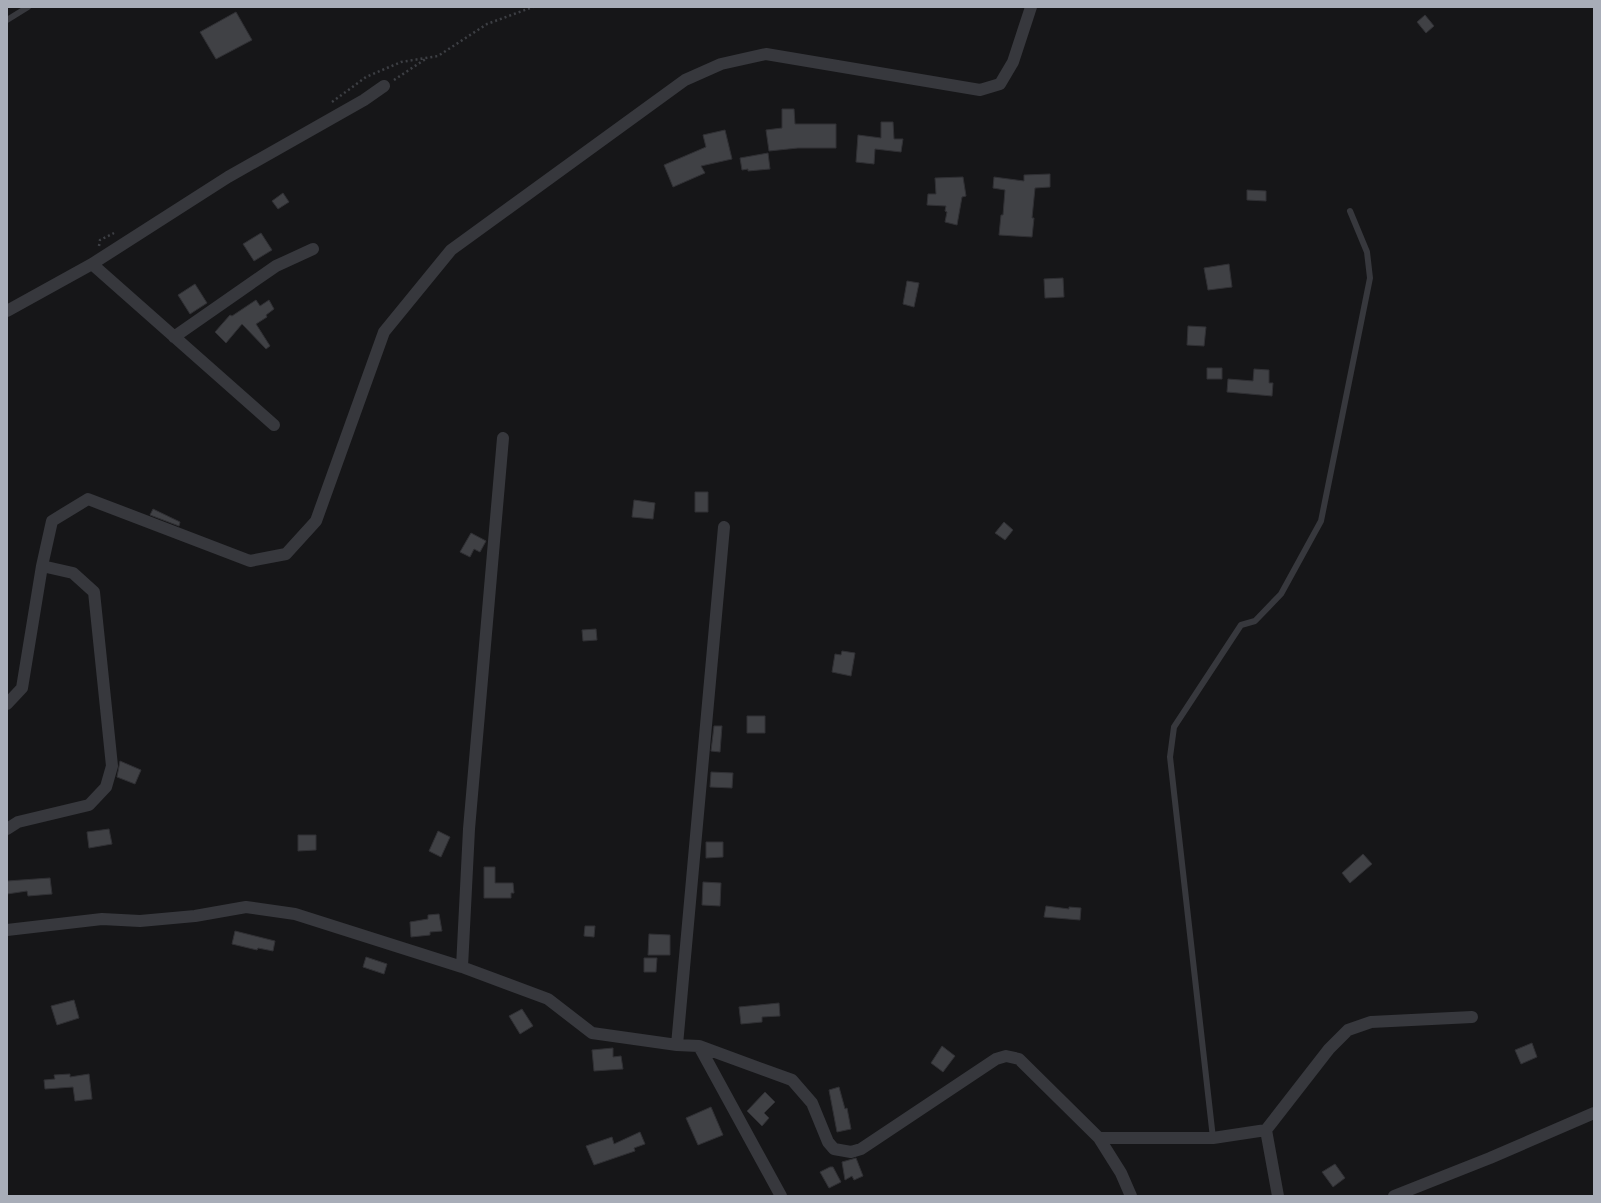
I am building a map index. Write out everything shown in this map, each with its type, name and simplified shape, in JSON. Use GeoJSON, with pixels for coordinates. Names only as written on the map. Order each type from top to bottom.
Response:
{"type":"FeatureCollection","features":[{"type":"Feature","properties":{"kind":"street"},"geometry":{"type":"LineString","coordinates":[[7,704],[22,688],[42,566],[52,521],[88,499],[250,561],[286,554],[316,521],[384,332],[451,250],[685,80],[721,64],[766,54],[980,90],[1000,84],[1013,62],[1031,7]]}},
{"type":"Feature","properties":{"kind":"street"},"geometry":{"type":"LineString","coordinates":[[7,311],[92,264],[228,178],[364,100],[384,86]]}},
{"type":"Feature","properties":{"kind":"street"},"geometry":{"type":"LineString","coordinates":[[174,336],[276,266],[313,248]]}},
{"type":"Feature","properties":{"kind":"street"},"geometry":{"type":"LineString","coordinates":[[92,264],[274,425]]}},
{"type":"Feature","properties":{"kind":"street"},"geometry":{"type":"LineString","coordinates":[[462,967],[469,829],[503,438]]}},
{"type":"Feature","properties":{"kind":"street"},"geometry":{"type":"LineString","coordinates":[[677,1045],[724,527]]}},
{"type":"Feature","properties":{"kind":"street"},"geometry":{"type":"LineString","coordinates":[[7,829],[18,822],[89,805],[106,787],[112,766],[94,592],[73,573],[42,566]]}},
{"type":"Feature","properties":{"kind":"street"},"geometry":{"type":"LineString","coordinates":[[7,930],[102,919],[140,921],[195,916],[246,907],[295,914],[462,967],[548,999],[592,1032],[677,1045],[699,1046],[792,1080],[812,1103],[828,1142],[834,1149],[842,1151],[851,1152],[861,1149],[996,1059],[1006,1056],[1019,1059],[1099,1138],[1121,1172],[1131,1196]]}},
{"type":"Feature","properties":{"kind":"street"},"geometry":{"type":"LineString","coordinates":[[1099,1138],[1213,1138],[1266,1130],[1329,1049],[1348,1030],[1371,1022],[1472,1017]]}},
{"type":"Feature","properties":{"kind":"street"},"geometry":{"type":"LineString","coordinates":[[699,1046],[781,1196]]}},
{"type":"Feature","properties":{"kind":"street"},"geometry":{"type":"LineString","coordinates":[[1394,1196],[1594,1113]]}},
{"type":"Feature","properties":{"kind":"street"},"geometry":{"type":"LineString","coordinates":[[1266,1130],[1278,1196]]}},
{"type":"Feature","properties":{"kind":"lane"},"geometry":{"type":"LineString","coordinates":[[7,20],[28,7]]}},
{"type":"Feature","properties":{"kind":"lane"},"geometry":{"type":"LineString","coordinates":[[1213,1138],[1170,757],[1174,727],[1241,626],[1255,621],[1281,594],[1321,521],[1370,278],[1367,252],[1350,211]]}},
{"type":"Feature","properties":{"kind":"path"},"geometry":{"type":"LineString","coordinates":[[384,86],[428,58]]}},
{"type":"Feature","properties":{"kind":"building"},"geometry":{"type":"Polygon","coordinates":[[[236,12],[252,40],[216,59],[200,32],[236,12]]]}},
{"type":"Feature","properties":{"kind":"building"},"geometry":{"type":"Polygon","coordinates":[[[1425,15],[1434,26],[1426,33],[1417,22],[1425,15]]]}},
{"type":"Feature","properties":{"kind":"building"},"geometry":{"type":"Polygon","coordinates":[[[782,109],[794,109],[795,124],[836,124],[836,148],[798,148],[769,151],[766,130],[782,128],[782,109]]]}},
{"type":"Feature","properties":{"kind":"building"},"geometry":{"type":"Polygon","coordinates":[[[881,122],[893,122],[894,139],[903,139],[901,152],[875,149],[874,164],[856,162],[858,135],[881,138],[881,122]]]}},
{"type":"Feature","properties":{"kind":"building"},"geometry":{"type":"Polygon","coordinates":[[[725,130],[732,159],[701,166],[705,173],[673,187],[664,165],[706,147],[703,135],[725,130]]]}},
{"type":"Feature","properties":{"kind":"building"},"geometry":{"type":"Polygon","coordinates":[[[768,153],[770,169],[748,171],[748,169],[742,170],[740,158],[768,153]]]}},
{"type":"Feature","properties":{"kind":"building"},"geometry":{"type":"Polygon","coordinates":[[[1050,174],[1050,187],[1035,188],[1032,237],[999,235],[1001,215],[1003,215],[1005,190],[993,188],[994,177],[1024,181],[1024,175],[1050,174]]]}},
{"type":"Feature","properties":{"kind":"building"},"geometry":{"type":"Polygon","coordinates":[[[963,177],[966,196],[962,197],[957,225],[945,222],[947,212],[945,211],[946,206],[927,205],[928,194],[936,194],[935,178],[963,177]]]}},
{"type":"Feature","properties":{"kind":"building"},"geometry":{"type":"Polygon","coordinates":[[[1247,190],[1266,191],[1266,201],[1247,200],[1247,190]]]}},
{"type":"Feature","properties":{"kind":"building"},"geometry":{"type":"Polygon","coordinates":[[[283,193],[289,202],[278,209],[272,201],[283,193]]]}},
{"type":"Feature","properties":{"kind":"building"},"geometry":{"type":"Polygon","coordinates":[[[261,233],[272,250],[254,261],[243,244],[261,233]]]}},
{"type":"Feature","properties":{"kind":"building"},"geometry":{"type":"Polygon","coordinates":[[[1229,264],[1232,287],[1208,290],[1204,268],[1229,264]]]}},
{"type":"Feature","properties":{"kind":"building"},"geometry":{"type":"Polygon","coordinates":[[[1063,278],[1064,297],[1045,298],[1044,279],[1063,278]]]}},
{"type":"Feature","properties":{"kind":"building"},"geometry":{"type":"Polygon","coordinates":[[[907,281],[919,283],[914,307],[903,304],[907,281]]]}},
{"type":"Feature","properties":{"kind":"building"},"geometry":{"type":"Polygon","coordinates":[[[195,284],[207,303],[190,314],[178,295],[195,284]]]}},
{"type":"Feature","properties":{"kind":"building"},"geometry":{"type":"Polygon","coordinates":[[[256,300],[260,306],[269,300],[274,309],[266,315],[267,317],[256,324],[270,346],[266,349],[242,324],[226,343],[215,332],[230,315],[232,316],[256,300]]]}},
{"type":"Feature","properties":{"kind":"building"},"geometry":{"type":"Polygon","coordinates":[[[1188,326],[1206,327],[1204,346],[1187,345],[1188,326]]]}},
{"type":"Feature","properties":{"kind":"building"},"geometry":{"type":"Polygon","coordinates":[[[1207,368],[1222,368],[1222,379],[1207,379],[1207,368]]]}},
{"type":"Feature","properties":{"kind":"building"},"geometry":{"type":"Polygon","coordinates":[[[1254,369],[1269,370],[1269,383],[1273,383],[1272,396],[1227,392],[1228,379],[1253,381],[1254,369]]]}},
{"type":"Feature","properties":{"kind":"building"},"geometry":{"type":"Polygon","coordinates":[[[695,492],[708,492],[708,512],[695,512],[695,492]]]}},
{"type":"Feature","properties":{"kind":"building"},"geometry":{"type":"Polygon","coordinates":[[[634,500],[655,503],[653,519],[632,517],[634,500]]]}},
{"type":"Feature","properties":{"kind":"building"},"geometry":{"type":"Polygon","coordinates":[[[153,509],[180,522],[179,526],[150,515],[153,509]]]}},
{"type":"Feature","properties":{"kind":"building"},"geometry":{"type":"Polygon","coordinates":[[[1004,522],[1013,530],[1005,540],[995,533],[1004,522]]]}},
{"type":"Feature","properties":{"kind":"building"},"geometry":{"type":"Polygon","coordinates":[[[471,533],[486,541],[480,552],[474,549],[470,557],[460,552],[471,533]]]}},
{"type":"Feature","properties":{"kind":"building"},"geometry":{"type":"Polygon","coordinates":[[[596,629],[597,640],[583,641],[582,630],[596,629]]]}},
{"type":"Feature","properties":{"kind":"building"},"geometry":{"type":"Polygon","coordinates":[[[842,651],[855,653],[851,676],[832,672],[835,654],[841,655],[842,651]]]}},
{"type":"Feature","properties":{"kind":"building"},"geometry":{"type":"Polygon","coordinates":[[[747,716],[765,716],[765,733],[747,733],[747,716]]]}},
{"type":"Feature","properties":{"kind":"building"},"geometry":{"type":"Polygon","coordinates":[[[714,726],[722,726],[720,752],[711,751],[714,726]]]}},
{"type":"Feature","properties":{"kind":"building"},"geometry":{"type":"Polygon","coordinates":[[[120,761],[141,770],[135,784],[117,777],[120,761]]]}},
{"type":"Feature","properties":{"kind":"building"},"geometry":{"type":"Polygon","coordinates":[[[711,772],[733,773],[732,788],[710,787],[711,772]]]}},
{"type":"Feature","properties":{"kind":"building"},"geometry":{"type":"Polygon","coordinates":[[[109,829],[112,844],[89,848],[87,832],[109,829]]]}},
{"type":"Feature","properties":{"kind":"building"},"geometry":{"type":"Polygon","coordinates":[[[438,831],[450,837],[441,857],[429,851],[438,831]]]}},
{"type":"Feature","properties":{"kind":"building"},"geometry":{"type":"Polygon","coordinates":[[[298,835],[316,835],[316,850],[298,851],[298,835]]]}},
{"type":"Feature","properties":{"kind":"building"},"geometry":{"type":"Polygon","coordinates":[[[706,842],[723,842],[723,857],[706,858],[706,842]]]}},
{"type":"Feature","properties":{"kind":"building"},"geometry":{"type":"Polygon","coordinates":[[[1363,854],[1372,864],[1350,883],[1342,873],[1363,854]]]}},
{"type":"Feature","properties":{"kind":"building"},"geometry":{"type":"Polygon","coordinates":[[[484,867],[495,867],[495,883],[513,883],[514,893],[511,893],[511,898],[484,898],[484,867]]]}},
{"type":"Feature","properties":{"kind":"building"},"geometry":{"type":"Polygon","coordinates":[[[50,878],[52,894],[28,896],[27,891],[7,894],[7,881],[50,878]]]}},
{"type":"Feature","properties":{"kind":"building"},"geometry":{"type":"Polygon","coordinates":[[[703,882],[721,883],[720,906],[702,905],[703,882]]]}},
{"type":"Feature","properties":{"kind":"building"},"geometry":{"type":"Polygon","coordinates":[[[1046,906],[1069,909],[1069,907],[1081,908],[1080,920],[1044,917],[1046,906]]]}},
{"type":"Feature","properties":{"kind":"building"},"geometry":{"type":"Polygon","coordinates":[[[439,914],[442,931],[430,932],[430,935],[411,937],[410,922],[428,919],[428,915],[439,914]]]}},
{"type":"Feature","properties":{"kind":"building"},"geometry":{"type":"Polygon","coordinates":[[[585,926],[595,926],[594,937],[584,936],[585,926]]]}},
{"type":"Feature","properties":{"kind":"building"},"geometry":{"type":"Polygon","coordinates":[[[235,931],[275,941],[273,951],[258,948],[257,950],[232,944],[235,931]]]}},
{"type":"Feature","properties":{"kind":"building"},"geometry":{"type":"Polygon","coordinates":[[[649,934],[670,935],[670,955],[648,955],[649,934]]]}},
{"type":"Feature","properties":{"kind":"building"},"geometry":{"type":"Polygon","coordinates":[[[366,957],[387,964],[384,974],[363,967],[366,957]]]}},
{"type":"Feature","properties":{"kind":"building"},"geometry":{"type":"Polygon","coordinates":[[[644,958],[657,958],[656,972],[644,972],[644,958]]]}},
{"type":"Feature","properties":{"kind":"building"},"geometry":{"type":"Polygon","coordinates":[[[74,1000],[79,1018],[57,1025],[51,1006],[74,1000]]]}},
{"type":"Feature","properties":{"kind":"building"},"geometry":{"type":"Polygon","coordinates":[[[779,1003],[780,1016],[762,1017],[762,1022],[741,1024],[739,1007],[779,1003]]]}},
{"type":"Feature","properties":{"kind":"building"},"geometry":{"type":"Polygon","coordinates":[[[522,1009],[533,1026],[520,1034],[509,1016],[522,1009]]]}},
{"type":"Feature","properties":{"kind":"building"},"geometry":{"type":"Polygon","coordinates":[[[1532,1043],[1537,1057],[1521,1064],[1515,1050],[1532,1043]]]}},
{"type":"Feature","properties":{"kind":"building"},"geometry":{"type":"Polygon","coordinates":[[[942,1046],[955,1056],[943,1072],[931,1063],[942,1046]]]}},
{"type":"Feature","properties":{"kind":"building"},"geometry":{"type":"Polygon","coordinates":[[[613,1048],[613,1057],[621,1056],[623,1069],[594,1071],[592,1050],[613,1048]]]}},
{"type":"Feature","properties":{"kind":"building"},"geometry":{"type":"Polygon","coordinates":[[[70,1074],[70,1077],[89,1074],[92,1099],[75,1101],[73,1087],[45,1089],[44,1080],[55,1079],[54,1075],[70,1074]]]}},
{"type":"Feature","properties":{"kind":"building"},"geometry":{"type":"Polygon","coordinates":[[[839,1087],[845,1109],[847,1108],[851,1129],[837,1132],[829,1090],[839,1087]]]}},
{"type":"Feature","properties":{"kind":"building"},"geometry":{"type":"Polygon","coordinates":[[[765,1092],[775,1102],[764,1113],[769,1118],[762,1126],[747,1111],[765,1092]]]}},
{"type":"Feature","properties":{"kind":"building"},"geometry":{"type":"Polygon","coordinates":[[[711,1107],[723,1135],[698,1145],[686,1118],[711,1107]]]}},
{"type":"Feature","properties":{"kind":"building"},"geometry":{"type":"Polygon","coordinates":[[[640,1132],[645,1144],[634,1148],[635,1151],[594,1165],[586,1146],[612,1137],[614,1144],[640,1132]]]}},
{"type":"Feature","properties":{"kind":"building"},"geometry":{"type":"Polygon","coordinates":[[[856,1158],[863,1176],[854,1180],[852,1176],[845,1180],[842,1162],[856,1158]]]}},
{"type":"Feature","properties":{"kind":"building"},"geometry":{"type":"Polygon","coordinates":[[[1335,1164],[1345,1178],[1333,1187],[1322,1172],[1335,1164]]]}},
{"type":"Feature","properties":{"kind":"building"},"geometry":{"type":"Polygon","coordinates":[[[833,1167],[841,1182],[829,1188],[820,1172],[833,1167]]]}}]}
